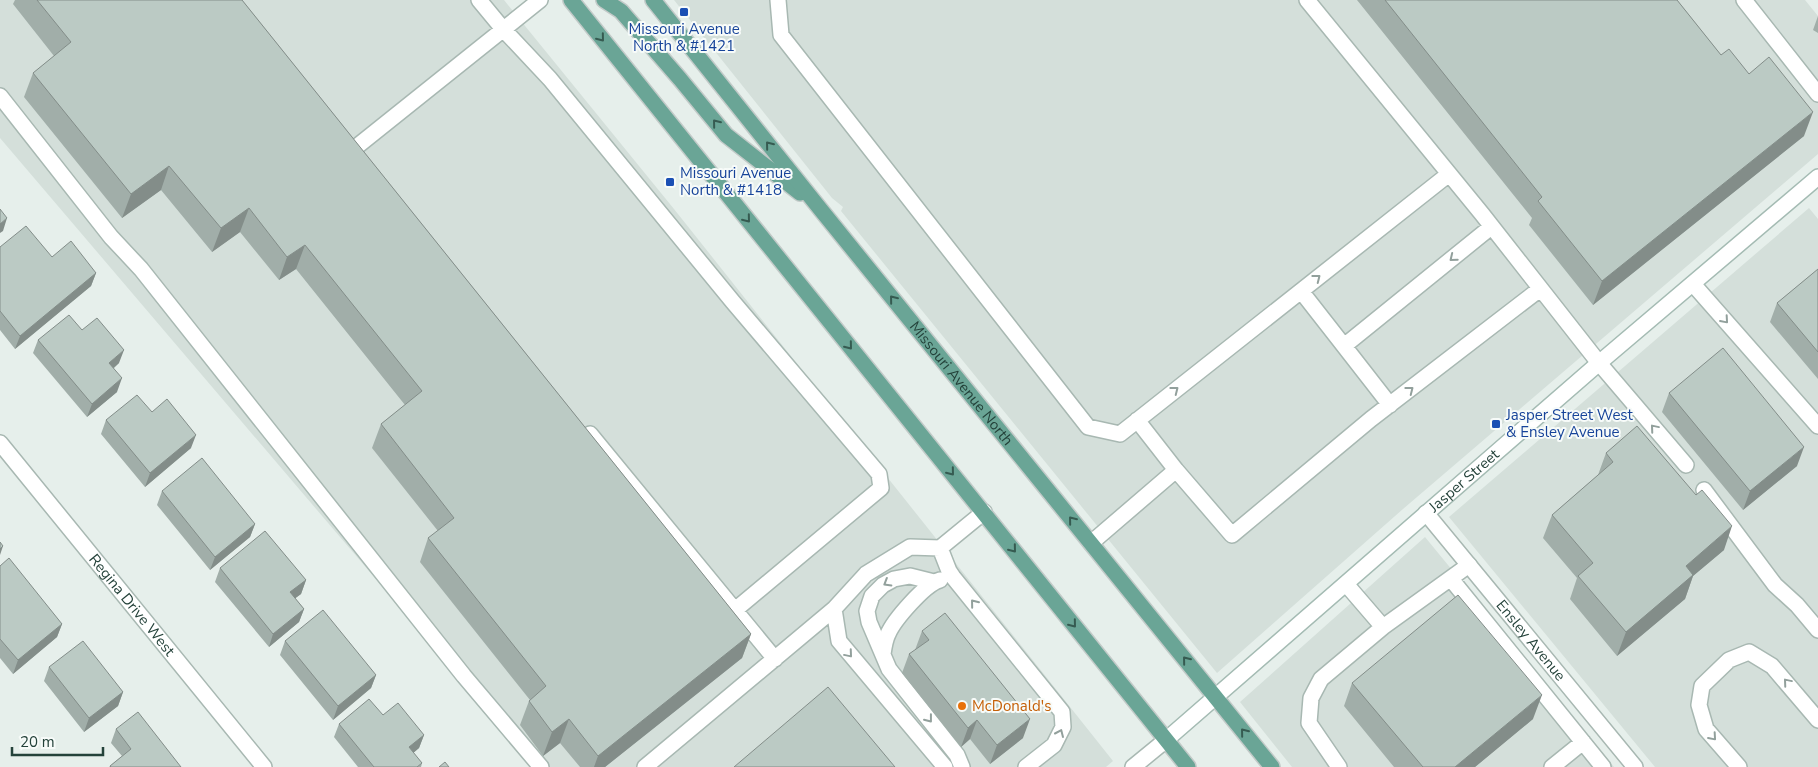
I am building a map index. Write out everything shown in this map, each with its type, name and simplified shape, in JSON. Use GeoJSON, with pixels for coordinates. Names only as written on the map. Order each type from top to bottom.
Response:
{"type":"FeatureCollection","features":[{"type":"Feature","properties":{"kind":"main road"},"geometry":{"type":"LineString","coordinates":[[571,0],[1188,767]]}},
{"type":"Feature","properties":{"kind":"main road"},"geometry":{"type":"LineString","coordinates":[[604,0],[621,11],[726,135],[821,210]]}},
{"type":"Feature","properties":{"kind":"main road","name":"Missouri Avenue North"},"geometry":{"type":"LineString","coordinates":[[654,0],[821,210],[1272,767]]}},
{"type":"Feature","properties":{"kind":"street"},"geometry":{"type":"LineString","coordinates":[[479,0],[503,29],[550,79],[733,302],[879,474],[881,488],[735,610]]}},
{"type":"Feature","properties":{"kind":"street"},"geometry":{"type":"LineString","coordinates":[[343,134],[358,152],[540,0]]}},
{"type":"Feature","properties":{"kind":"street"},"geometry":{"type":"LineString","coordinates":[[778,0],[781,35],[1088,427],[1120,434],[1449,174]]}},
{"type":"Feature","properties":{"kind":"street"},"geometry":{"type":"LineString","coordinates":[[1307,0],[1449,174],[1599,363],[1686,465]]}},
{"type":"Feature","properties":{"kind":"street"},"geometry":{"type":"LineString","coordinates":[[1744,0],[1818,94]]}},
{"type":"Feature","properties":{"kind":"street"},"geometry":{"type":"LineString","coordinates":[[0,96],[111,237],[148,276],[464,676],[541,767]]}},
{"type":"Feature","properties":{"kind":"street","name":"Jasper Street"},"geometry":{"type":"LineString","coordinates":[[1133,767],[1217,698],[1599,363],[1817,180]]}},
{"type":"Feature","properties":{"kind":"street"},"geometry":{"type":"LineString","coordinates":[[1344,346],[1491,227]]}},
{"type":"Feature","properties":{"kind":"street"},"geometry":{"type":"LineString","coordinates":[[1693,284],[1818,426]]}},
{"type":"Feature","properties":{"kind":"street"},"geometry":{"type":"LineString","coordinates":[[1137,420],[1176,470],[1232,535],[1371,419],[1540,289]]}},
{"type":"Feature","properties":{"kind":"street"},"geometry":{"type":"LineString","coordinates":[[1301,291],[1390,405]]}},
{"type":"Feature","properties":{"kind":"street"},"geometry":{"type":"LineString","coordinates":[[579,421],[775,659]]}},
{"type":"Feature","properties":{"kind":"street","name":"Regina Drive West"},"geometry":{"type":"LineString","coordinates":[[0,443],[264,767]]}},
{"type":"Feature","properties":{"kind":"street"},"geometry":{"type":"LineString","coordinates":[[1091,543],[1176,470]]}},
{"type":"Feature","properties":{"kind":"street"},"geometry":{"type":"LineString","coordinates":[[1704,490],[1775,585],[1797,605],[1818,630]]}},
{"type":"Feature","properties":{"kind":"street"},"geometry":{"type":"LineString","coordinates":[[645,767],[834,609],[866,574],[910,547],[940,548],[984,512]]}},
{"type":"Feature","properties":{"kind":"street","name":"Ensley Avenue"},"geometry":{"type":"LineString","coordinates":[[1426,513],[1635,767]]}},
{"type":"Feature","properties":{"kind":"street"},"geometry":{"type":"LineString","coordinates":[[940,548],[949,571],[1062,712],[1063,728],[1054,745],[1026,767]]}},
{"type":"Feature","properties":{"kind":"street"},"geometry":{"type":"LineString","coordinates":[[1339,767],[1309,723],[1311,698],[1321,679],[1382,627],[1469,565]]}},
{"type":"Feature","properties":{"kind":"street"},"geometry":{"type":"LineString","coordinates":[[934,582],[910,576],[894,579],[883,585],[872,596],[867,611],[869,622],[889,668],[957,755],[962,767]]}},
{"type":"Feature","properties":{"kind":"street"},"geometry":{"type":"LineString","coordinates":[[883,654],[888,634],[917,595],[934,582],[954,577]]}},
{"type":"Feature","properties":{"kind":"street"},"geometry":{"type":"LineString","coordinates":[[1451,579],[1603,767]]}},
{"type":"Feature","properties":{"kind":"street"},"geometry":{"type":"LineString","coordinates":[[1346,584],[1382,627]]}},
{"type":"Feature","properties":{"kind":"street"},"geometry":{"type":"LineString","coordinates":[[834,609],[839,641],[945,767]]}},
{"type":"Feature","properties":{"kind":"street"},"geometry":{"type":"LineString","coordinates":[[1739,767],[1706,729],[1699,705],[1702,686],[1729,660],[1749,652],[1772,666],[1818,720]]}},
{"type":"Feature","properties":{"kind":"street"},"geometry":{"type":"LineString","coordinates":[[1552,767],[1583,742]]}},
{"type":"Feature","properties":{"kind":"shaded area"},"geometry":{"type":"Polygon","coordinates":[[[0,0],[504,0],[674,209],[1113,761],[1106,767],[536,767],[0,138],[0,0]]]}},
{"type":"Feature","properties":{"kind":"shaded area"},"geometry":{"type":"Polygon","coordinates":[[[674,0],[1805,0],[1818,16],[1818,154],[1403,509],[1217,673],[841,211],[843,207],[832,198],[674,0]]]}},
{"type":"Feature","properties":{"kind":"shaded area"},"geometry":{"type":"Polygon","coordinates":[[[1809,208],[1818,219],[1818,767],[1655,767],[1449,517],[1809,208]]]}},
{"type":"Feature","properties":{"kind":"shaded area"},"geometry":{"type":"Polygon","coordinates":[[[1425,537],[1614,767],[1292,767],[1240,702],[1425,537]]]}},
{"type":"Feature","properties":{"kind":"building"},"geometry":{"type":"Polygon","coordinates":[[[37,0],[242,0],[751,634],[598,756],[569,719],[552,732],[529,701],[546,686],[428,538],[454,518],[381,424],[422,391],[305,245],[287,257],[249,208],[221,228],[169,166],[131,194],[33,73],[71,42],[37,0]]]}},
{"type":"Feature","properties":{"kind":"building"},"geometry":{"type":"Polygon","coordinates":[[[1385,0],[1677,0],[1721,55],[1729,49],[1749,74],[1769,57],[1813,112],[1602,281],[1538,201],[1542,197],[1385,0]]]}},
{"type":"Feature","properties":{"kind":"building"},"geometry":{"type":"Polygon","coordinates":[[[0,209],[7,218],[0,224],[0,209]]]}},
{"type":"Feature","properties":{"kind":"building"},"geometry":{"type":"Polygon","coordinates":[[[26,226],[52,257],[71,241],[96,273],[20,336],[0,311],[0,247],[26,226]]]}},
{"type":"Feature","properties":{"kind":"building"},"geometry":{"type":"Polygon","coordinates":[[[1818,269],[1818,352],[1777,303],[1818,269]]]}},
{"type":"Feature","properties":{"kind":"building"},"geometry":{"type":"Polygon","coordinates":[[[69,315],[82,330],[97,318],[124,350],[109,363],[122,378],[92,404],[38,340],[69,315]]]}},
{"type":"Feature","properties":{"kind":"building"},"geometry":{"type":"Polygon","coordinates":[[[1723,348],[1804,447],[1750,491],[1669,393],[1723,348]]]}},
{"type":"Feature","properties":{"kind":"building"},"geometry":{"type":"Polygon","coordinates":[[[137,395],[152,412],[167,399],[196,435],[150,473],[106,420],[137,395]]]}},
{"type":"Feature","properties":{"kind":"building"},"geometry":{"type":"Polygon","coordinates":[[[1637,426],[1696,495],[1702,490],[1732,526],[1686,566],[1693,575],[1626,632],[1578,576],[1593,563],[1552,515],[1613,462],[1606,453],[1637,426]]]}},
{"type":"Feature","properties":{"kind":"building"},"geometry":{"type":"Polygon","coordinates":[[[202,458],[255,524],[215,557],[162,491],[202,458]]]}},
{"type":"Feature","properties":{"kind":"building"},"geometry":{"type":"Polygon","coordinates":[[[265,531],[306,580],[290,592],[304,609],[273,634],[220,568],[265,531]]]}},
{"type":"Feature","properties":{"kind":"building"},"geometry":{"type":"Polygon","coordinates":[[[9,558],[62,624],[18,660],[0,639],[0,566],[9,558]]]}},
{"type":"Feature","properties":{"kind":"building"},"geometry":{"type":"Polygon","coordinates":[[[1458,595],[1542,695],[1455,767],[1423,767],[1352,683],[1458,595]]]}},
{"type":"Feature","properties":{"kind":"building"},"geometry":{"type":"Polygon","coordinates":[[[323,610],[376,675],[338,706],[285,641],[323,610]]]}},
{"type":"Feature","properties":{"kind":"building","name":"McDonald's"},"geometry":{"type":"Polygon","coordinates":[[[945,613],[1030,719],[997,745],[977,720],[968,728],[909,654],[929,640],[922,631],[945,613]]]}},
{"type":"Feature","properties":{"kind":"building"},"geometry":{"type":"Polygon","coordinates":[[[83,641],[123,692],[89,718],[49,667],[83,641]]]}},
{"type":"Feature","properties":{"kind":"building"},"geometry":{"type":"Polygon","coordinates":[[[828,687],[895,767],[734,767],[828,687]]]}},
{"type":"Feature","properties":{"kind":"building"},"geometry":{"type":"Polygon","coordinates":[[[369,699],[383,715],[398,703],[424,735],[409,747],[422,763],[417,767],[374,767],[339,724],[369,699]]]}},
{"type":"Feature","properties":{"kind":"building"},"geometry":{"type":"Polygon","coordinates":[[[138,712],[181,767],[110,766],[131,749],[116,729],[138,712]]]}},
{"type":"Feature","properties":{"kind":"building"},"geometry":{"type":"Polygon","coordinates":[[[445,762],[449,767],[439,767],[445,762]]]}},
{"type":"Feature","properties":{"kind":"place","name":"Missouri Avenue North & #1421"},"geometry":{"type":"Point","coordinates":[684,12]}},
{"type":"Feature","properties":{"kind":"place","name":"Missouri Avenue North & #1418"},"geometry":{"type":"Point","coordinates":[670,182]}},
{"type":"Feature","properties":{"kind":"place","name":"Jasper Street West & Ensley Avenue"},"geometry":{"type":"Point","coordinates":[1496,424]}},
{"type":"Feature","properties":{"kind":"place","name":"McDonald's"},"geometry":{"type":"Point","coordinates":[962,706]}}]}
